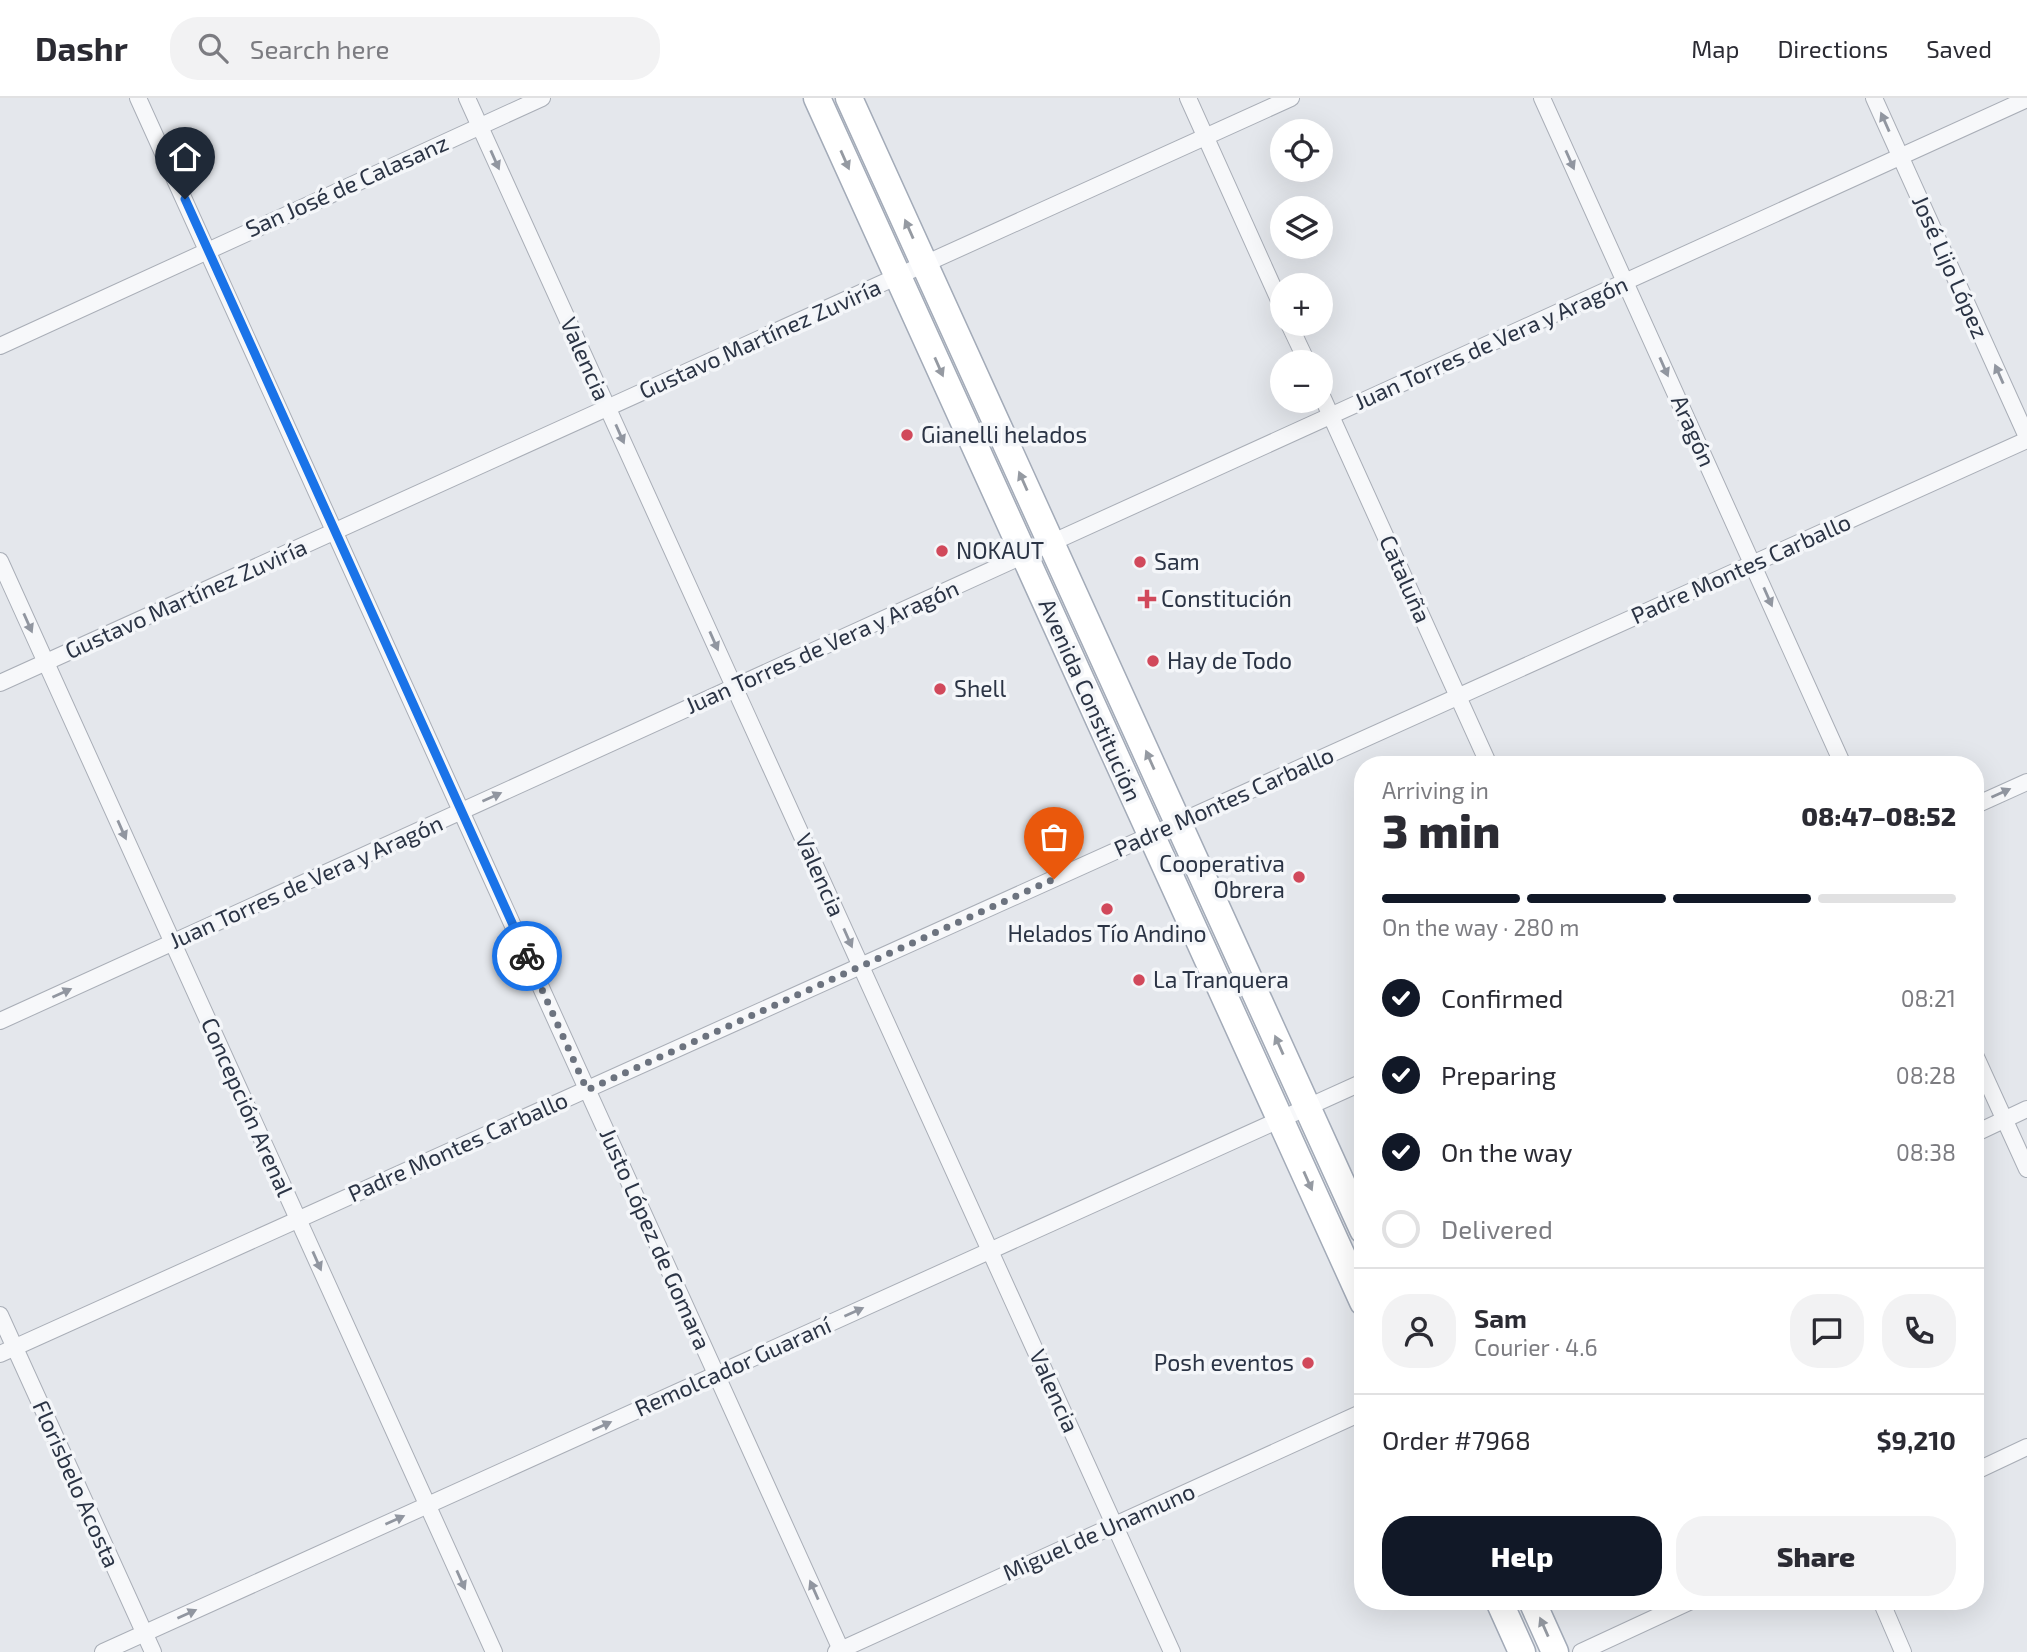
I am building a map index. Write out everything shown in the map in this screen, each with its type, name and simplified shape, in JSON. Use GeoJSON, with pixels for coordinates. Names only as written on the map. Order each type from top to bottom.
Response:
{"type":"FeatureCollection","features":[{"type":"Feature","properties":{"kind":"main road","name":"Avenida Constitución"},"geometry":{"type":"LineString","coordinates":[[817,98],[1354,1282]]}},
{"type":"Feature","properties":{"kind":"main road","name":"Avenida Constitución"},"geometry":{"type":"LineString","coordinates":[[849,98],[1354,1210]]}},
{"type":"Feature","properties":{"kind":"main road"},"geometry":{"type":"LineString","coordinates":[[1503,1610],[1522,1652]]}},
{"type":"Feature","properties":{"kind":"main road"},"geometry":{"type":"LineString","coordinates":[[1536,1610],[1555,1652]]}},
{"type":"Feature","properties":{"kind":"street","name":"Justo López de Gomara"},"geometry":{"type":"LineString","coordinates":[[138,98],[840,1651]]}},
{"type":"Feature","properties":{"kind":"street","name":"Valencia"},"geometry":{"type":"LineString","coordinates":[[467,98],[1172,1652]]}},
{"type":"Feature","properties":{"kind":"street","name":"San José de Calasanz"},"geometry":{"type":"LineString","coordinates":[[0,346],[542,98]]}},
{"type":"Feature","properties":{"kind":"street"},"geometry":{"type":"LineString","coordinates":[[1188,98],[1270,280]]}},
{"type":"Feature","properties":{"kind":"street","name":"Gustavo Martínez Zuviría"},"geometry":{"type":"LineString","coordinates":[[0,683],[1291,98]]}},
{"type":"Feature","properties":{"kind":"street","name":"Aragón"},"geometry":{"type":"LineString","coordinates":[[1542,98],[1839,756]]}},
{"type":"Feature","properties":{"kind":"street","name":"José Lijo López"},"geometry":{"type":"LineString","coordinates":[[1874,98],[2027,438]]}},
{"type":"Feature","properties":{"kind":"street","name":"Juan Torres de Vera y Aragón"},"geometry":{"type":"LineString","coordinates":[[0,1021],[2027,99]]}},
{"type":"Feature","properties":{"kind":"street","name":"Cataluña"},"geometry":{"type":"LineString","coordinates":[[1330,413],[1485,756]]}},
{"type":"Feature","properties":{"kind":"street","name":"Padre Montes Carballo"},"geometry":{"type":"LineString","coordinates":[[7,1351],[2027,438]]}},
{"type":"Feature","properties":{"kind":"street","name":"Concepción Arenal"},"geometry":{"type":"LineString","coordinates":[[0,561],[494,1652]]}},
{"type":"Feature","properties":{"kind":"street"},"geometry":{"type":"LineString","coordinates":[[1984,801],[2027,782]]}},
{"type":"Feature","properties":{"kind":"street"},"geometry":{"type":"LineString","coordinates":[[1984,1075],[2027,1169]]}},
{"type":"Feature","properties":{"kind":"street","name":"Remolcador Guaraní"},"geometry":{"type":"LineString","coordinates":[[103,1652],[1354,1086]]}},
{"type":"Feature","properties":{"kind":"street"},"geometry":{"type":"LineString","coordinates":[[1984,1129],[2027,1109]]}},
{"type":"Feature","properties":{"kind":"street","name":"Florisbelo Acosta"},"geometry":{"type":"LineString","coordinates":[[0,1315],[7,1351],[153,1652]]}},
{"type":"Feature","properties":{"kind":"street","name":"Miguel de Unamuno"},"geometry":{"type":"LineString","coordinates":[[840,1651],[1354,1416]]}},
{"type":"Feature","properties":{"kind":"street"},"geometry":{"type":"LineString","coordinates":[[1984,1467],[2027,1447]]}},
{"type":"Feature","properties":{"kind":"street"},"geometry":{"type":"LineString","coordinates":[[1581,1652],[1672,1610]]}},
{"type":"Feature","properties":{"kind":"street"},"geometry":{"type":"LineString","coordinates":[[1885,1610],[1903,1652]]}},
{"type":"Feature","properties":{"kind":"way so far"},"geometry":{"type":"LineString","coordinates":[[527,956],[587,1090],[1054,879]]}},
{"type":"Feature","properties":{"kind":"place","name":"Gianelli helados"},"geometry":{"type":"Point","coordinates":[907,435]}},
{"type":"Feature","properties":{"kind":"place","name":"NOKAUT"},"geometry":{"type":"Point","coordinates":[942,551]}},
{"type":"Feature","properties":{"kind":"place","name":"Sam"},"geometry":{"type":"Point","coordinates":[1140,562]}},
{"type":"Feature","properties":{"kind":"place","name":"Constitución"},"geometry":{"type":"Point","coordinates":[1147,599]}},
{"type":"Feature","properties":{"kind":"place","name":"Hay de Todo"},"geometry":{"type":"Point","coordinates":[1153,661]}},
{"type":"Feature","properties":{"kind":"place","name":"Shell"},"geometry":{"type":"Point","coordinates":[940,689]}},
{"type":"Feature","properties":{"kind":"place","name":"Cooperativa Obrera"},"geometry":{"type":"Point","coordinates":[1299,877]}},
{"type":"Feature","properties":{"kind":"place","name":"Helados Tío Andino"},"geometry":{"type":"Point","coordinates":[1107,909]}},
{"type":"Feature","properties":{"kind":"place","name":"La Tranquera"},"geometry":{"type":"Point","coordinates":[1139,980]}},
{"type":"Feature","properties":{"kind":"place","name":"Posh eventos"},"geometry":{"type":"Point","coordinates":[1308,1363]}},
{"type":"Feature","properties":{"kind":"route"},"geometry":{"type":"LineString","coordinates":[[185,199],[527,956]]}}]}
